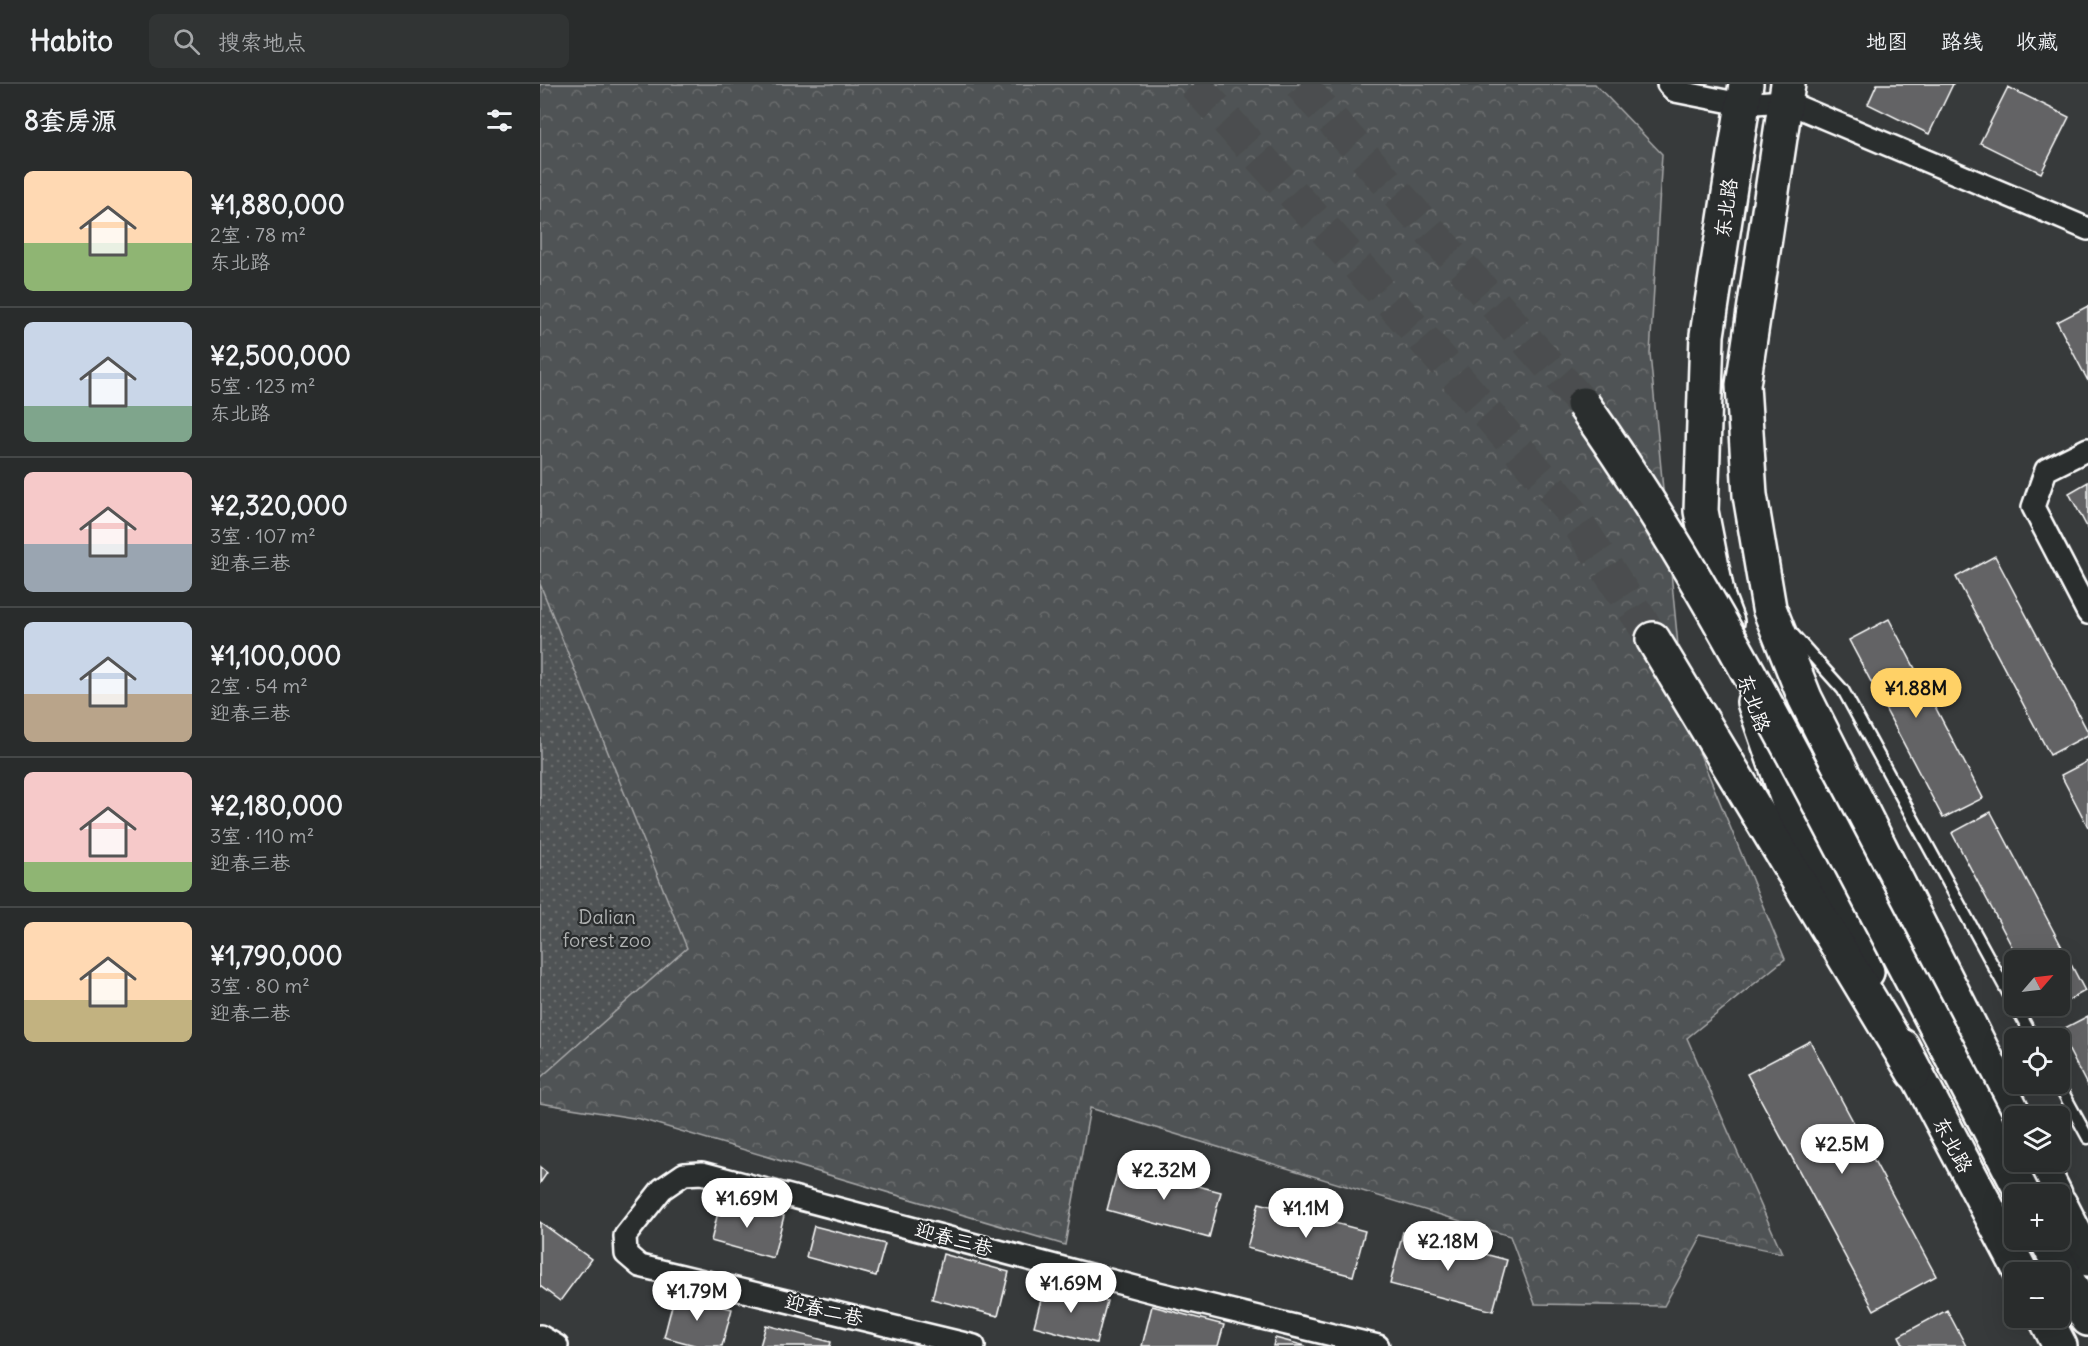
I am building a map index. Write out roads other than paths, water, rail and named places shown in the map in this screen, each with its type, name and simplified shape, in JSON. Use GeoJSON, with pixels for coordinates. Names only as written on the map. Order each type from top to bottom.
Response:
{"type":"FeatureCollection","features":[{"type":"Feature","properties":{"kind":"main road"},"geometry":{"type":"LineString","coordinates":[[1786,93],[1743,385],[1750,495],[1769,608],[1805,698],[2010,1106]]}},
{"type":"Feature","properties":{"kind":"main road","name":"东北路"},"geometry":{"type":"LineString","coordinates":[[1743,94],[1707,335],[1701,511],[1718,598],[1792,812],[1914,1072],[2016,1262]]}},
{"type":"Feature","properties":{"kind":"main road"},"geometry":{"type":"LineString","coordinates":[[1583,404],[1621,458],[1690,569],[1773,715],[2018,1184]]}},
{"type":"Feature","properties":{"kind":"main road"},"geometry":{"type":"LineString","coordinates":[[1653,639],[1914,1072]]}},
{"type":"Feature","properties":{"kind":"main road"},"geometry":{"type":"LineString","coordinates":[[2070,1224],[2088,1260]]}},
{"type":"Feature","properties":{"kind":"main road"},"geometry":{"type":"LineString","coordinates":[[2052,1250],[2088,1319]]}},
{"type":"Feature","properties":{"kind":"main road"},"geometry":{"type":"LineString","coordinates":[[2051,1328],[2060,1346]]}},
{"type":"Feature","properties":{"kind":"street"},"geometry":{"type":"LineString","coordinates":[[1668,84],[1675,91],[1786,93],[2088,229]]}},
{"type":"Feature","properties":{"kind":"street"},"geometry":{"type":"LineString","coordinates":[[2088,449],[2046,470],[2033,507],[2088,613]]}},
{"type":"Feature","properties":{"kind":"street","name":"迎春三巷"},"geometry":{"type":"LineString","coordinates":[[625,1236],[662,1189],[684,1174],[702,1173],[1158,1293],[1378,1346]]}},
{"type":"Feature","properties":{"kind":"street","name":"迎春二巷"},"geometry":{"type":"LineString","coordinates":[[625,1236],[626,1254],[639,1266],[974,1346]]}},
{"type":"Feature","properties":{"kind":"street"},"geometry":{"type":"LineString","coordinates":[[540,1336],[557,1346]]}},
{"type":"Feature","properties":{"kind":"lane"},"geometry":{"type":"LineString","coordinates":[[1769,608],[1843,690],[2004,984]]}},
{"type":"Feature","properties":{"kind":"lane"},"geometry":{"type":"LineString","coordinates":[[2064,1094],[2088,1138]]}},
{"type":"Feature","properties":{"kind":"tunnel"},"geometry":{"type":"LineString","coordinates":[[1194,84],[1413,327],[1566,505],[1653,639]]}},
{"type":"Feature","properties":{"kind":"tunnel"},"geometry":{"type":"LineString","coordinates":[[1300,84],[1583,404]]}},
{"type":"Feature","properties":{"kind":"park label","name":"Dalian forest zoo"},"geometry":{"type":"Point","coordinates":[607,928]}}]}
